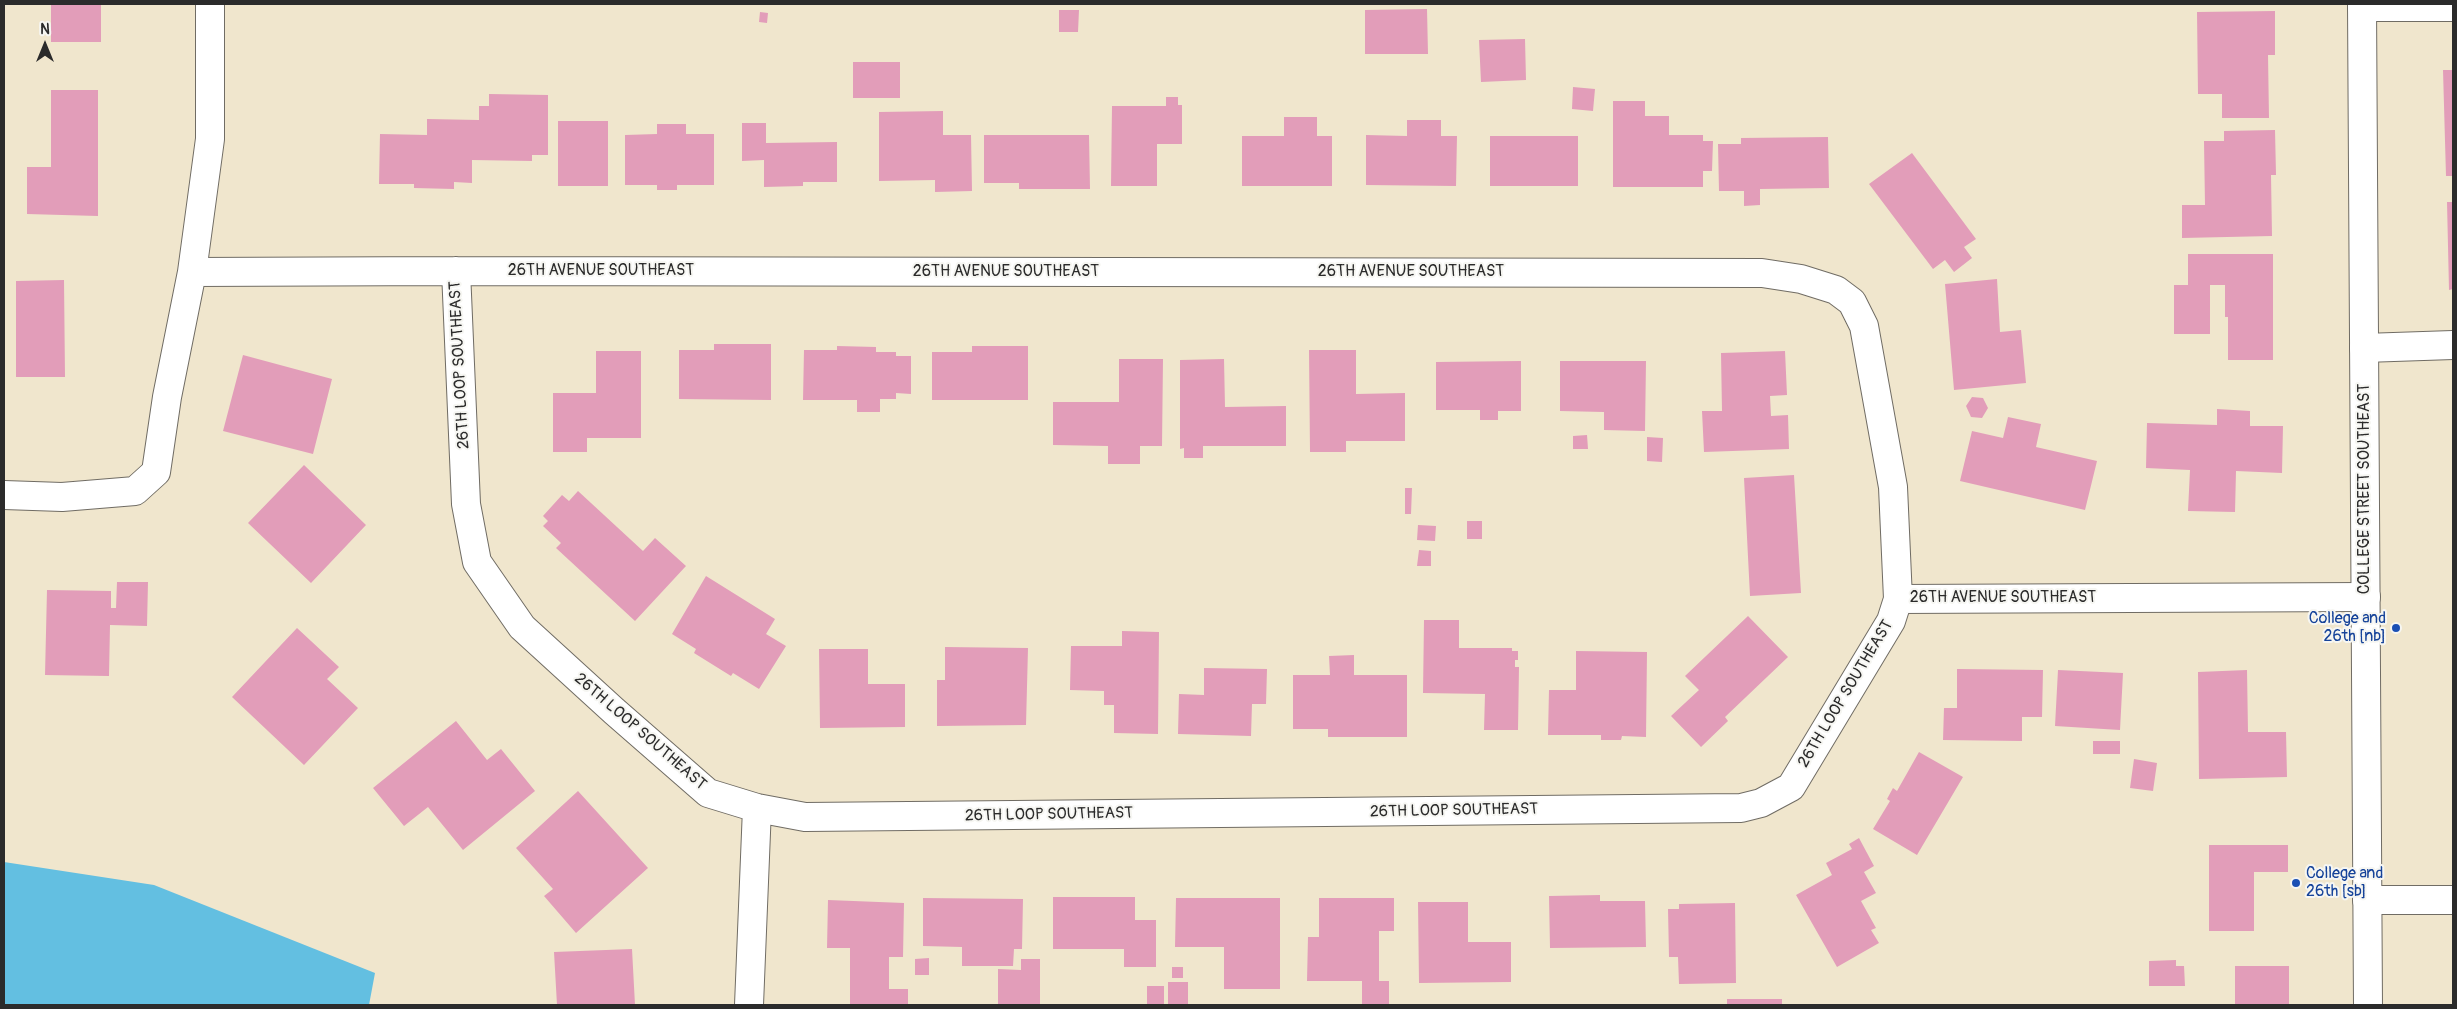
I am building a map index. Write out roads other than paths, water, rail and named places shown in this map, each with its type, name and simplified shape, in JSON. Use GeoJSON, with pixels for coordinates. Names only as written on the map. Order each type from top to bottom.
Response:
{"type":"FeatureCollection","features":[{"type":"Feature","properties":{"kind":"street"},"geometry":{"type":"LineString","coordinates":[[4,495],[62,497],[135,491],[156,472],[167,397],[192,272],[210,140],[210,4]]}},
{"type":"Feature","properties":{"kind":"street"},"geometry":{"type":"LineString","coordinates":[[2362,5],[2453,7]]}},
{"type":"Feature","properties":{"kind":"street","name":"COLLEGE STREET SOUTHEAST"},"geometry":{"type":"LineString","coordinates":[[2362,5],[2368,1005]]}},
{"type":"Feature","properties":{"kind":"street","name":"26TH LOOP SOUTHEAST"},"geometry":{"type":"LineString","coordinates":[[456,271],[466,504],[477,562],[522,627],[614,711],[708,793],[757,808],[805,817],[1740,808],[1761,803],[1791,787],[1891,621],[1898,599]]}},
{"type":"Feature","properties":{"kind":"street","name":"26TH AVENUE SOUTHEAST"},"geometry":{"type":"LineString","coordinates":[[192,272],[1762,273],[1802,279],[1836,290],[1852,302],[1864,326],[1893,486],[1898,599],[2366,597]]}},
{"type":"Feature","properties":{"kind":"street"},"geometry":{"type":"LineString","coordinates":[[2364,348],[2453,346]]}},
{"type":"Feature","properties":{"kind":"street"},"geometry":{"type":"LineString","coordinates":[[749,1005],[757,808]]}},
{"type":"Feature","properties":{"kind":"street"},"geometry":{"type":"LineString","coordinates":[[2367,900],[2453,900]]}},
{"type":"Feature","properties":{"kind":"water"},"geometry":{"type":"Polygon","coordinates":[[[4,862],[154,885],[375,973],[369,1005],[4,1005],[4,862]]]}},
{"type":"Feature","properties":{"kind":"place","name":"College and 26th [nb]"},"geometry":{"type":"Point","coordinates":[2396,628]}},
{"type":"Feature","properties":{"kind":"place","name":"College and 26th [sb]"},"geometry":{"type":"Point","coordinates":[2296,883]}}]}
